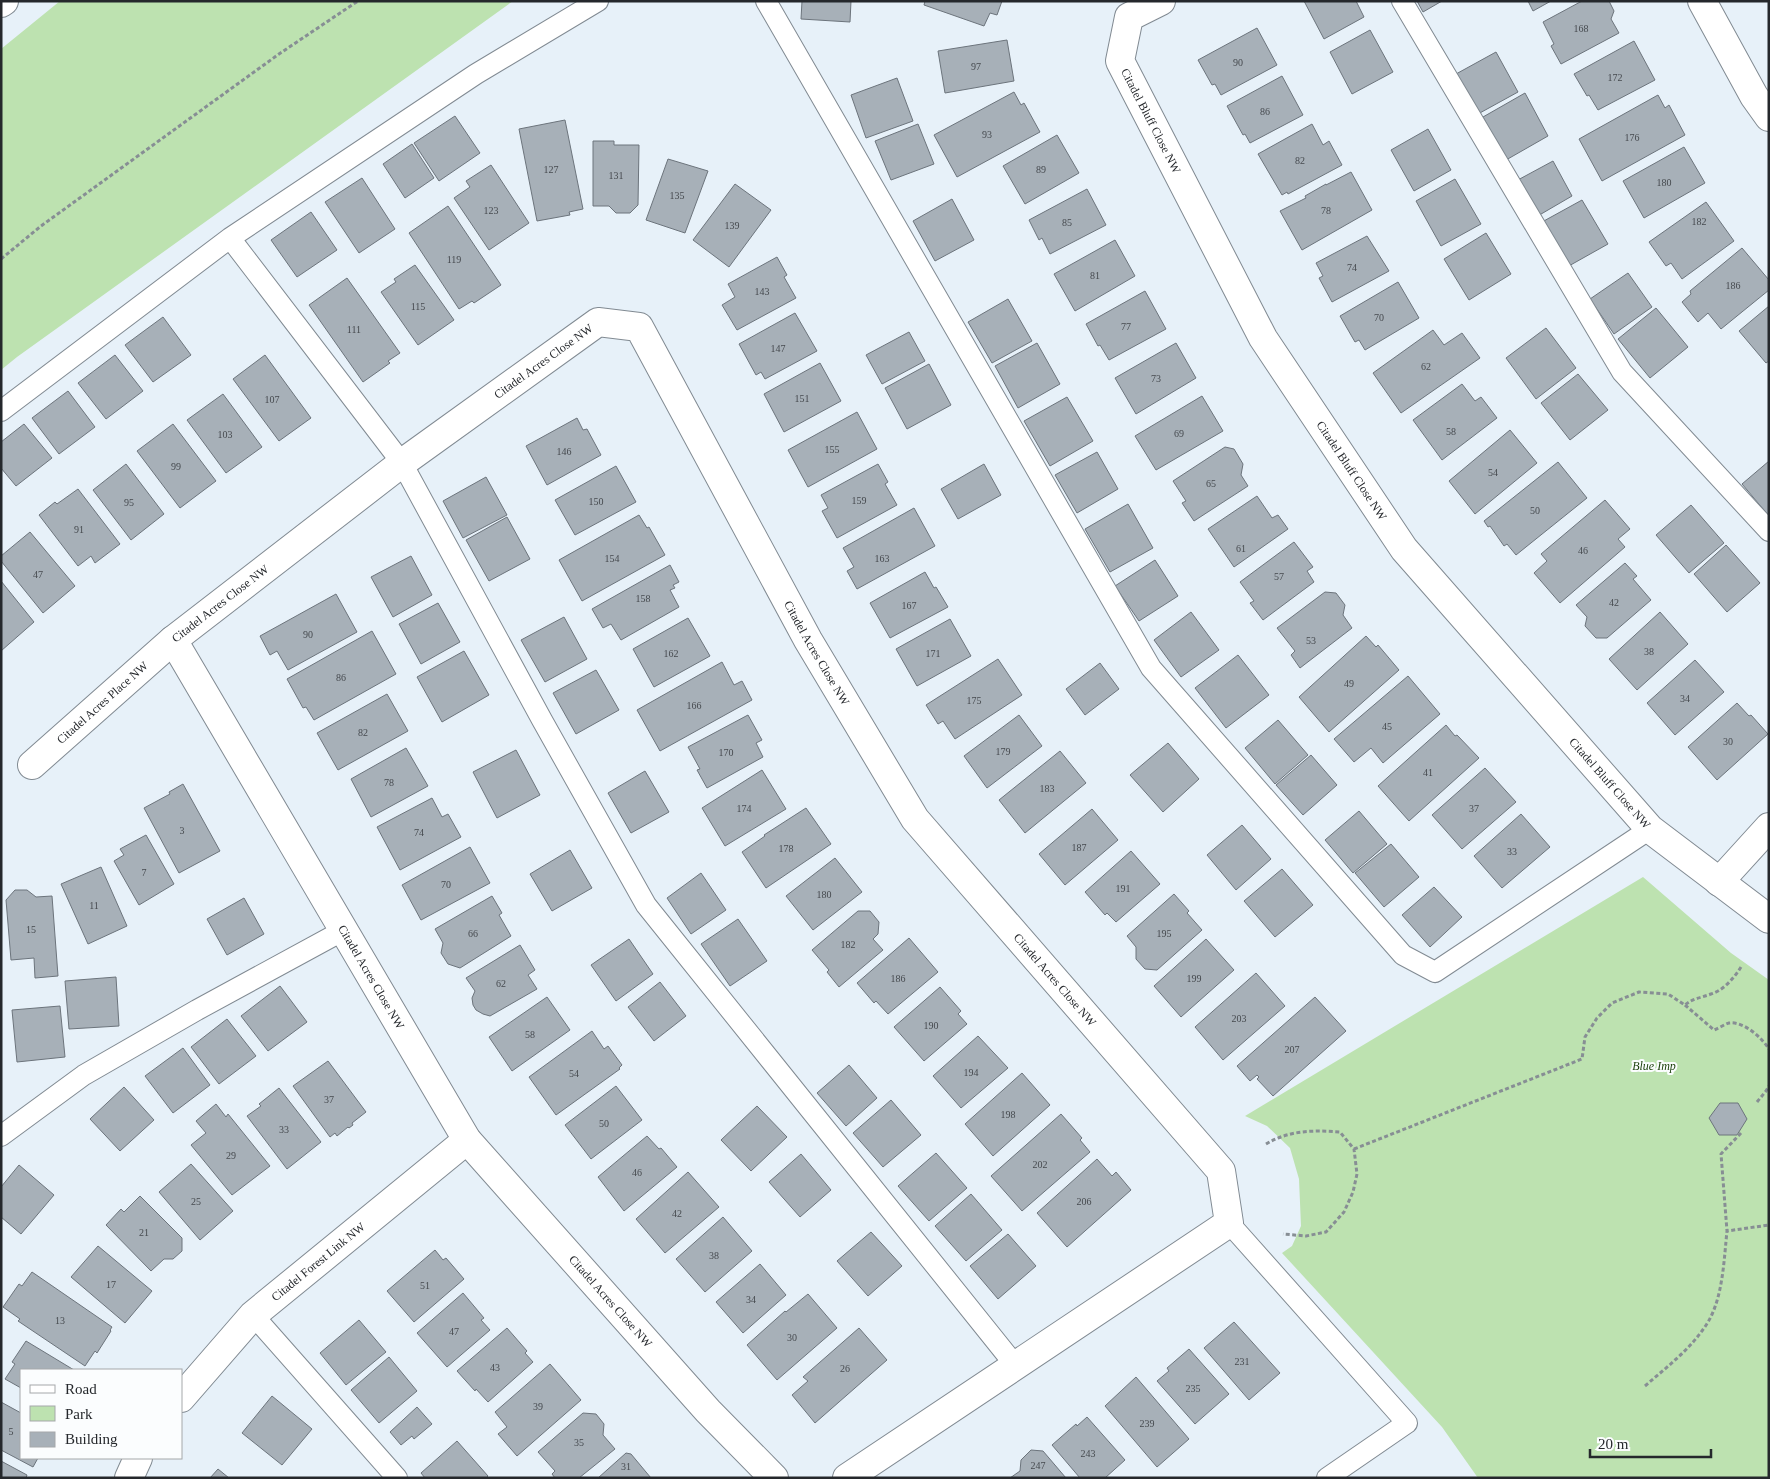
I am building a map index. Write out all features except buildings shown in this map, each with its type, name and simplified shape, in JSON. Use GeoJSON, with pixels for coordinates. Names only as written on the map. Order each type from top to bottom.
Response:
{"type":"FeatureCollection","features":[{"type":"Feature","properties":{"kind":"street","name":"Citadel Bluff Close NW"},"geometry":{"type":"LineString","coordinates":[[1161,1],[1129,17],[1120,62],[1263,338],[1404,549],[1650,829],[1769,919]]}},
{"type":"Feature","properties":{"kind":"street"},"geometry":{"type":"LineString","coordinates":[[1702,1],[1754,96],[1769,118]]}},
{"type":"Feature","properties":{"kind":"street","name":"Citadel Acres Close NW"},"geometry":{"type":"LineString","coordinates":[[774,1478],[708,1411],[467,1140],[173,640],[402,463],[598,322],[639,327],[808,640],[915,819],[1221,1171],[1229,1224]]}},
{"type":"Feature","properties":{"kind":"street","name":"Citadel Acres Place NW"},"geometry":{"type":"LineString","coordinates":[[32,765],[173,640]]}},
{"type":"Feature","properties":{"kind":"street"},"geometry":{"type":"LineString","coordinates":[[1719,882],[1769,828]]}},
{"type":"Feature","properties":{"kind":"street","name":"Citadel Forest Link NW"},"geometry":{"type":"LineString","coordinates":[[182,1397],[253,1315],[467,1140]]}},
{"type":"Feature","properties":{"kind":"street"},"geometry":{"type":"LineString","coordinates":[[847,1478],[1229,1224]]}},
{"type":"Feature","properties":{"kind":"street"},"geometry":{"type":"LineString","coordinates":[[129,1478],[138,1459]]}},
{"type":"Feature","properties":{"kind":"lane"},"geometry":{"type":"LineString","coordinates":[[1,411],[230,238],[476,74],[598,1]]}},
{"type":"Feature","properties":{"kind":"lane"},"geometry":{"type":"LineString","coordinates":[[766,1],[1151,668],[1403,955],[1435,972],[1650,829]]}},
{"type":"Feature","properties":{"kind":"lane"},"geometry":{"type":"LineString","coordinates":[[1402,1],[1622,372],[1769,531]]}},
{"type":"Feature","properties":{"kind":"lane"},"geometry":{"type":"LineString","coordinates":[[230,238],[402,463],[542,720],[646,904],[1015,1365]]}},
{"type":"Feature","properties":{"kind":"lane"},"geometry":{"type":"LineString","coordinates":[[1,1136],[84,1075],[197,1010],[344,930]]}},
{"type":"Feature","properties":{"kind":"lane"},"geometry":{"type":"LineString","coordinates":[[1229,1224],[1407,1423],[1327,1478]]}},
{"type":"Feature","properties":{"kind":"lane"},"geometry":{"type":"LineString","coordinates":[[253,1315],[397,1478]]}},
{"type":"Feature","properties":{"kind":"path"},"geometry":{"type":"LineString","coordinates":[[1,259],[41,226],[280,54],[358,1]]}},
{"type":"Feature","properties":{"kind":"path"},"geometry":{"type":"LineString","coordinates":[[1685,1006],[1691,999],[1720,990],[1736,976],[1741,967]]}},
{"type":"Feature","properties":{"kind":"path"},"geometry":{"type":"LineString","coordinates":[[1354,1149],[1582,1059],[1585,1037],[1597,1018],[1612,1003],[1639,992],[1668,994],[1714,1030],[1729,1023],[1744,1026],[1754,1032],[1769,1049]]}},
{"type":"Feature","properties":{"kind":"path"},"geometry":{"type":"LineString","coordinates":[[1757,1102],[1769,1086]]}},
{"type":"Feature","properties":{"kind":"path"},"geometry":{"type":"LineString","coordinates":[[1266,1144],[1298,1132],[1318,1130],[1340,1132],[1354,1149],[1357,1174],[1353,1192],[1344,1212],[1326,1232],[1306,1236],[1282,1234]]}},
{"type":"Feature","properties":{"kind":"path"},"geometry":{"type":"LineString","coordinates":[[1645,1386],[1687,1349],[1708,1321],[1720,1290],[1727,1231],[1721,1154],[1741,1133]]}},
{"type":"Feature","properties":{"kind":"path"},"geometry":{"type":"LineString","coordinates":[[1727,1231],[1769,1225]]}},
{"type":"Feature","properties":{"kind":"green space"},"geometry":{"type":"Polygon","coordinates":[[[60,1],[513,1],[1,370],[1,49],[60,1]]]}},
{"type":"Feature","properties":{"kind":"green space","name":"Blue Imp"},"geometry":{"type":"Polygon","coordinates":[[[1643,877],[1731,953],[1769,980],[1769,1478],[1478,1478],[1442,1427],[1282,1253],[1292,1246],[1301,1226],[1299,1179],[1290,1148],[1267,1126],[1245,1116],[1643,877]]]}}]}
